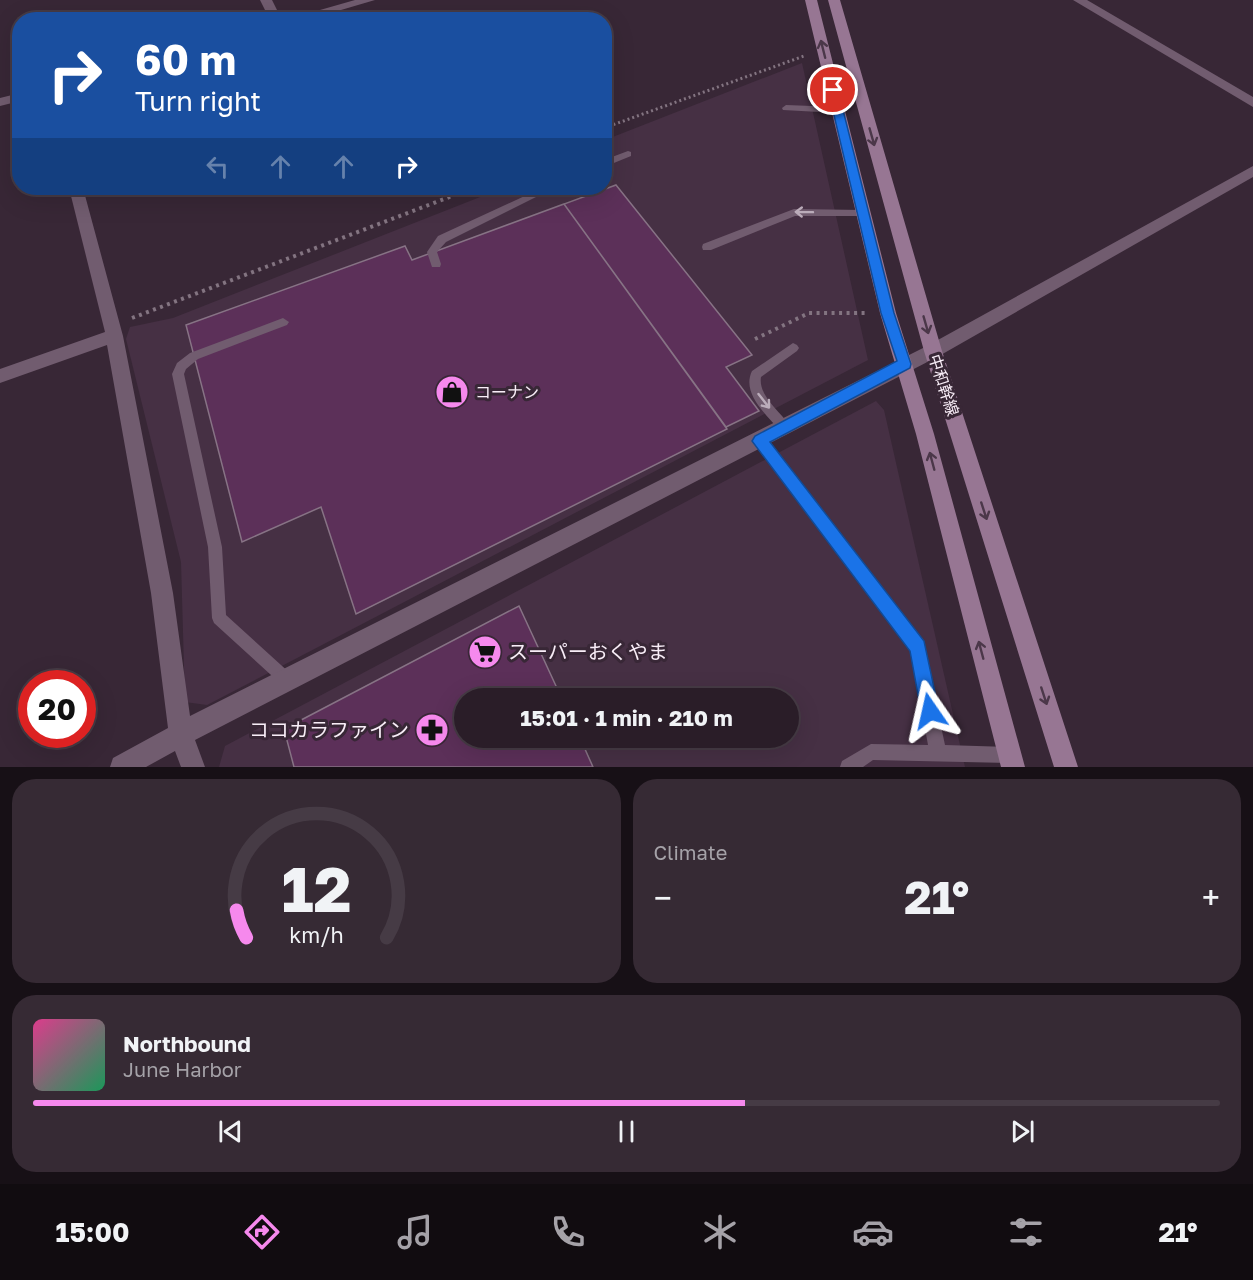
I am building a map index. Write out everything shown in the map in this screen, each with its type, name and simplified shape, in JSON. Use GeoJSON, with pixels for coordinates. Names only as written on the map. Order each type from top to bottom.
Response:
{"type":"FeatureCollection","features":[{"type":"Feature","properties":{"kind":"main road","name":"中和幹線"},"geometry":{"type":"LineString","coordinates":[[810,0],[888,313],[905,364],[1011,761]]}},
{"type":"Feature","properties":{"kind":"main road","name":"中和幹線"},"geometry":{"type":"LineString","coordinates":[[834,0],[933,351],[1066,767]]}},
{"type":"Feature","properties":{"kind":"street"},"geometry":{"type":"LineString","coordinates":[[322,12],[369,0]]}},
{"type":"Feature","properties":{"kind":"street"},"geometry":{"type":"LineString","coordinates":[[1079,0],[1253,103]]}},
{"type":"Feature","properties":{"kind":"street"},"geometry":{"type":"LineString","coordinates":[[122,767],[287,680],[933,351],[1253,171]]}},
{"type":"Feature","properties":{"kind":"street"},"geometry":{"type":"LineString","coordinates":[[78,195],[112,331],[162,593],[182,734],[193,767]]}},
{"type":"Feature","properties":{"kind":"street"},"geometry":{"type":"LineString","coordinates":[[0,376],[112,331]]}},
{"type":"Feature","properties":{"kind":"lane"},"geometry":{"type":"LineString","coordinates":[[786,108],[838,110]]}},
{"type":"Feature","properties":{"kind":"lane"},"geometry":{"type":"LineString","coordinates":[[612,161],[628,154]]}},
{"type":"Feature","properties":{"kind":"lane"},"geometry":{"type":"LineString","coordinates":[[436,264],[432,252],[442,239],[534,195]]}},
{"type":"Feature","properties":{"kind":"lane"},"geometry":{"type":"LineString","coordinates":[[707,247],[794,212],[863,213]]}},
{"type":"Feature","properties":{"kind":"lane"},"geometry":{"type":"LineString","coordinates":[[284,322],[194,356],[180,366],[178,374],[215,548],[219,618],[287,680]]}},
{"type":"Feature","properties":{"kind":"lane"},"geometry":{"type":"LineString","coordinates":[[785,428],[758,395],[753,384],[756,374],[793,348]]}},
{"type":"Feature","properties":{"kind":"lane"},"geometry":{"type":"LineString","coordinates":[[760,441],[918,647],[938,753]]}},
{"type":"Feature","properties":{"kind":"lane"},"geometry":{"type":"LineString","coordinates":[[848,767],[871,752],[938,753],[1011,761]]}},
{"type":"Feature","properties":{"kind":"path"},"geometry":{"type":"LineString","coordinates":[[612,125],[796,57],[823,51]]}},
{"type":"Feature","properties":{"kind":"path"},"geometry":{"type":"LineString","coordinates":[[112,331],[456,195]]}},
{"type":"Feature","properties":{"kind":"path"},"geometry":{"type":"LineString","coordinates":[[754,339],[809,313],[873,313]]}},
{"type":"Feature","properties":{"kind":"shaded area"},"geometry":{"type":"Polygon","coordinates":[[[802,63],[868,360],[207,705],[185,702],[181,562],[126,339],[130,327],[173,318],[485,195],[612,195],[612,137],[802,63]]]}},
{"type":"Feature","properties":{"kind":"shaded area"},"geometry":{"type":"Polygon","coordinates":[[[876,401],[884,410],[965,767],[219,767],[225,746],[876,401]]]}},
{"type":"Feature","properties":{"kind":"building"},"geometry":{"type":"Polygon","coordinates":[[[616,185],[752,355],[726,367],[759,411],[726,427],[564,204],[589,195],[612,195],[612,186],[616,185]]]}},
{"type":"Feature","properties":{"kind":"building","name":"コーナン"},"geometry":{"type":"Polygon","coordinates":[[[564,204],[727,429],[356,614],[321,507],[242,542],[186,325],[405,246],[412,260],[564,204]]]}},
{"type":"Feature","properties":{"kind":"building","name":"スーパーおくやま"},"geometry":{"type":"Polygon","coordinates":[[[519,606],[557,688],[454,688],[454,748],[584,748],[593,767],[294,767],[284,729],[519,606]]]}},
{"type":"Feature","properties":{"kind":"place","name":"コーナン"},"geometry":{"type":"Point","coordinates":[452,392]}},
{"type":"Feature","properties":{"kind":"place","name":"スーパーおくやま"},"geometry":{"type":"Point","coordinates":[485,652]}},
{"type":"Feature","properties":{"kind":"place","name":"ココカラファイン"},"geometry":{"type":"Point","coordinates":[432,730]}},
{"type":"Feature","properties":{"kind":"route"},"geometry":{"type":"LineString","coordinates":[[833,90],[888,313],[905,364],[760,441],[918,647],[930,711]]}}]}
